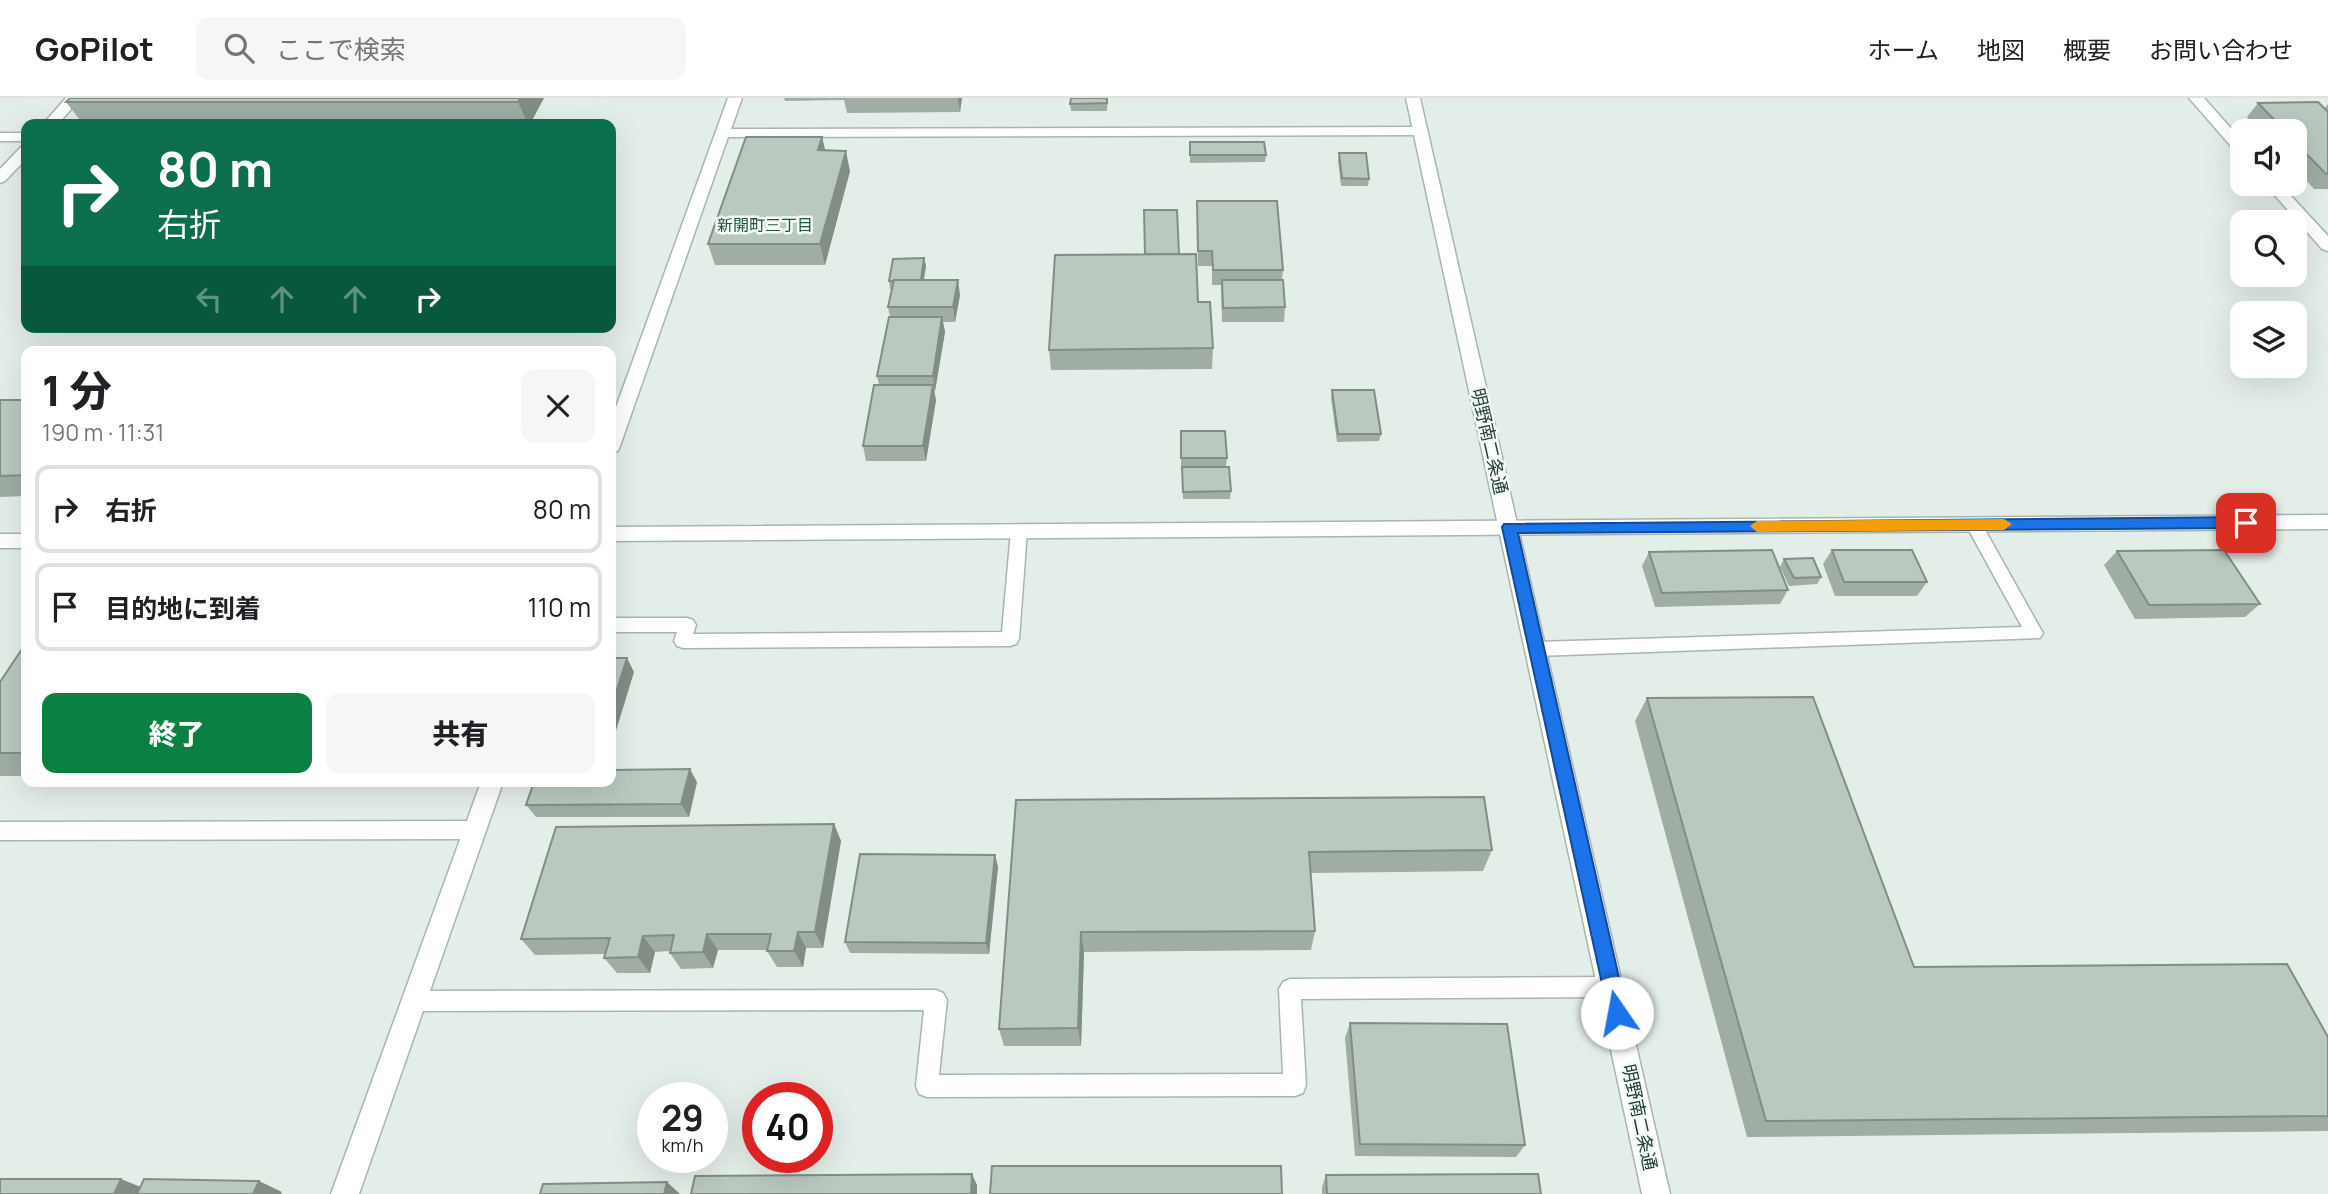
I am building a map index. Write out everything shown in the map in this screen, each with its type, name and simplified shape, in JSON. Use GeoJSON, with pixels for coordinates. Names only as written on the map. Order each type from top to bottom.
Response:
{"type":"FeatureCollection","features":[{"type":"Feature","properties":{"kind":"street"},"geometry":{"type":"LineString","coordinates":[[55,119],[74,98]]}},
{"type":"Feature","properties":{"kind":"street"},"geometry":{"type":"LineString","coordinates":[[616,432],[735,98]]}},
{"type":"Feature","properties":{"kind":"street","name":"明野南二条通"},"geometry":{"type":"LineString","coordinates":[[1413,98],[1656,1194]]}},
{"type":"Feature","properties":{"kind":"street"},"geometry":{"type":"LineString","coordinates":[[2196,98],[2230,136]]}},
{"type":"Feature","properties":{"kind":"street"},"geometry":{"type":"LineString","coordinates":[[723,133],[1421,131]]}},
{"type":"Feature","properties":{"kind":"street"},"geometry":{"type":"LineString","coordinates":[[0,178],[21,155]]}},
{"type":"Feature","properties":{"kind":"street"},"geometry":{"type":"LineString","coordinates":[[2283,196],[2328,246]]}},
{"type":"Feature","properties":{"kind":"street"},"geometry":{"type":"LineString","coordinates":[[616,534],[2328,522]]}},
{"type":"Feature","properties":{"kind":"street"},"geometry":{"type":"LineString","coordinates":[[0,541],[21,541]]}},
{"type":"Feature","properties":{"kind":"street"},"geometry":{"type":"LineString","coordinates":[[345,1194],[490,787]]}},
{"type":"Feature","properties":{"kind":"lane"},"geometry":{"type":"LineString","coordinates":[[0,137],[21,137]]}},
{"type":"Feature","properties":{"kind":"lane"},"geometry":{"type":"LineString","coordinates":[[1536,649],[2034,633],[1974,525]]}},
{"type":"Feature","properties":{"kind":"lane"},"geometry":{"type":"LineString","coordinates":[[616,625],[687,625],[683,641],[1010,639],[1019,531]]}},
{"type":"Feature","properties":{"kind":"lane"},"geometry":{"type":"LineString","coordinates":[[0,831],[475,830]]}},
{"type":"Feature","properties":{"kind":"lane"},"geometry":{"type":"LineString","coordinates":[[414,1001],[936,1000],[927,1086],[1295,1086],[1290,989],[1612,987]]}},
{"type":"Feature","properties":{"kind":"building"},"geometry":{"type":"Polygon","coordinates":[[[70,98],[520,98],[518,102],[66,102],[70,98]]]}},
{"type":"Feature","properties":{"kind":"building"},"geometry":{"type":"Polygon","coordinates":[[[1071,98],[1107,98],[1107,103],[1070,104],[1071,98]]]}},
{"type":"Feature","properties":{"kind":"building"},"geometry":{"type":"Polygon","coordinates":[[[2318,102],[2328,112],[2328,174],[2307,154],[2307,119],[2273,119],[2258,103],[2318,102]]]}},
{"type":"Feature","properties":{"kind":"building"},"geometry":{"type":"Polygon","coordinates":[[[746,137],[822,137],[818,150],[846,151],[820,244],[708,244],[746,137]]]}},
{"type":"Feature","properties":{"kind":"building"},"geometry":{"type":"Polygon","coordinates":[[[1190,142],[1264,142],[1266,155],[1190,155],[1190,142]]]}},
{"type":"Feature","properties":{"kind":"building"},"geometry":{"type":"Polygon","coordinates":[[[1339,153],[1366,153],[1369,179],[1342,178],[1339,153]]]}},
{"type":"Feature","properties":{"kind":"building"},"geometry":{"type":"Polygon","coordinates":[[[1197,201],[1277,201],[1283,270],[1213,270],[1212,251],[1198,251],[1197,201]]]}},
{"type":"Feature","properties":{"kind":"building"},"geometry":{"type":"Polygon","coordinates":[[[1144,210],[1177,210],[1179,254],[1145,254],[1144,210]]]}},
{"type":"Feature","properties":{"kind":"building"},"geometry":{"type":"Polygon","coordinates":[[[1196,254],[1198,302],[1210,302],[1213,348],[1049,350],[1055,255],[1196,254]]]}},
{"type":"Feature","properties":{"kind":"building"},"geometry":{"type":"Polygon","coordinates":[[[924,258],[921,280],[889,281],[893,259],[924,258]]]}},
{"type":"Feature","properties":{"kind":"building"},"geometry":{"type":"Polygon","coordinates":[[[894,280],[958,280],[953,307],[888,307],[894,280]]]}},
{"type":"Feature","properties":{"kind":"building"},"geometry":{"type":"Polygon","coordinates":[[[1222,280],[1283,280],[1285,307],[1223,308],[1222,280]]]}},
{"type":"Feature","properties":{"kind":"building"},"geometry":{"type":"Polygon","coordinates":[[[889,317],[942,317],[933,376],[877,376],[889,317]]]}},
{"type":"Feature","properties":{"kind":"building"},"geometry":{"type":"Polygon","coordinates":[[[874,385],[933,385],[923,446],[863,446],[874,385]]]}},
{"type":"Feature","properties":{"kind":"building"},"geometry":{"type":"Polygon","coordinates":[[[1332,390],[1374,390],[1381,434],[1338,434],[1332,390]]]}},
{"type":"Feature","properties":{"kind":"building"},"geometry":{"type":"Polygon","coordinates":[[[0,400],[21,400],[21,475],[0,476],[0,400]]]}},
{"type":"Feature","properties":{"kind":"building"},"geometry":{"type":"Polygon","coordinates":[[[1181,431],[1225,431],[1227,458],[1181,458],[1181,431]]]}},
{"type":"Feature","properties":{"kind":"building"},"geometry":{"type":"Polygon","coordinates":[[[1182,467],[1229,467],[1231,491],[1183,492],[1182,467]]]}},
{"type":"Feature","properties":{"kind":"building"},"geometry":{"type":"Polygon","coordinates":[[[1772,550],[1788,590],[1662,593],[1649,552],[1772,550]]]}},
{"type":"Feature","properties":{"kind":"building"},"geometry":{"type":"Polygon","coordinates":[[[1832,550],[1912,550],[1927,582],[1844,582],[1832,550]]]}},
{"type":"Feature","properties":{"kind":"building"},"geometry":{"type":"Polygon","coordinates":[[[2224,550],[2260,604],[2149,605],[2117,551],[2224,550]]]}},
{"type":"Feature","properties":{"kind":"building"},"geometry":{"type":"Polygon","coordinates":[[[1813,558],[1821,577],[1794,578],[1784,559],[1813,558]]]}},
{"type":"Feature","properties":{"kind":"building"},"geometry":{"type":"Polygon","coordinates":[[[21,650],[21,753],[0,753],[0,682],[21,650]]]}},
{"type":"Feature","properties":{"kind":"building"},"geometry":{"type":"Polygon","coordinates":[[[616,658],[627,658],[616,692],[616,658]]]}},
{"type":"Feature","properties":{"kind":"building"},"geometry":{"type":"Polygon","coordinates":[[[1813,697],[1914,967],[2287,964],[2328,1037],[2328,1116],[1766,1121],[1647,698],[1813,697]]]}},
{"type":"Feature","properties":{"kind":"building"},"geometry":{"type":"Polygon","coordinates":[[[690,769],[681,804],[526,805],[532,787],[616,787],[616,770],[690,769]]]}},
{"type":"Feature","properties":{"kind":"building"},"geometry":{"type":"Polygon","coordinates":[[[1484,797],[1492,850],[1309,852],[1315,931],[1081,932],[1078,1028],[999,1029],[1016,800],[1484,797]]]}},
{"type":"Feature","properties":{"kind":"building"},"geometry":{"type":"Polygon","coordinates":[[[834,824],[815,932],[798,932],[794,951],[767,951],[771,934],[707,934],[703,952],[670,953],[674,935],[643,936],[638,957],[604,958],[610,938],[521,939],[556,827],[834,824]]]}},
{"type":"Feature","properties":{"kind":"building"},"geometry":{"type":"Polygon","coordinates":[[[860,854],[995,855],[986,943],[845,942],[860,854]]]}},
{"type":"Feature","properties":{"kind":"building"},"geometry":{"type":"Polygon","coordinates":[[[1350,1023],[1507,1024],[1525,1145],[1360,1144],[1350,1023]]]}},
{"type":"Feature","properties":{"kind":"building"},"geometry":{"type":"Polygon","coordinates":[[[992,1166],[1281,1166],[1282,1194],[990,1194],[992,1166]]]}},
{"type":"Feature","properties":{"kind":"building"},"geometry":{"type":"Polygon","coordinates":[[[972,1174],[971,1194],[691,1194],[695,1176],[972,1174]]]}},
{"type":"Feature","properties":{"kind":"building"},"geometry":{"type":"Polygon","coordinates":[[[1538,1174],[1541,1194],[1327,1194],[1326,1175],[1538,1174]]]}},
{"type":"Feature","properties":{"kind":"building"},"geometry":{"type":"Polygon","coordinates":[[[0,1179],[121,1179],[114,1194],[0,1194],[0,1179]]]}},
{"type":"Feature","properties":{"kind":"building"},"geometry":{"type":"Polygon","coordinates":[[[144,1179],[259,1181],[253,1194],[137,1194],[144,1179]]]}},
{"type":"Feature","properties":{"kind":"building"},"geometry":{"type":"Polygon","coordinates":[[[667,1182],[664,1194],[540,1194],[543,1184],[667,1182]]]}},
{"type":"Feature","properties":{"kind":"slow traffic"},"geometry":{"type":"LineString","coordinates":[[1757,526],[2004,524]]}},
{"type":"Feature","properties":{"kind":"district","name":"新開町三丁目"},"geometry":{"type":"Point","coordinates":[765,225]}},
{"type":"Feature","properties":{"kind":"route"},"geometry":{"type":"LineString","coordinates":[[1617,1013],[1510,527],[2246,523]]}}]}
